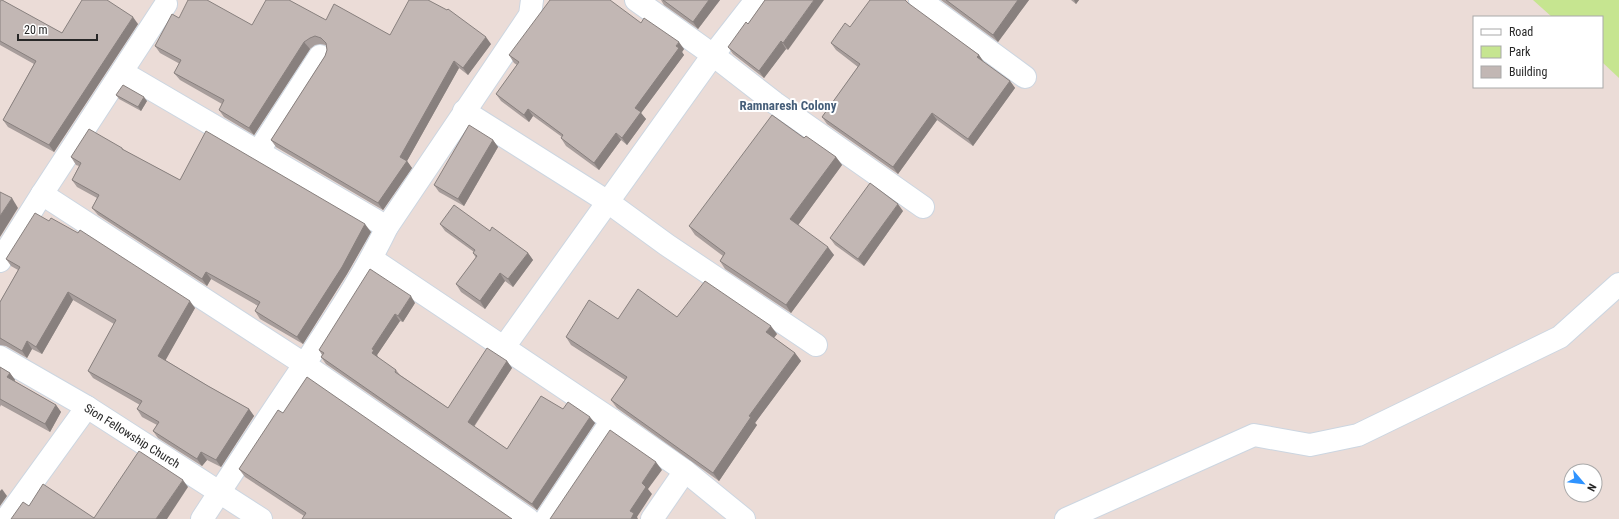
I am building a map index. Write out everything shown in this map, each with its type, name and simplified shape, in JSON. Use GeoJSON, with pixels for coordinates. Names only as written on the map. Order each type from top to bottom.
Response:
{"type":"FeatureCollection","features":[{"type":"Feature","properties":{"kind":"street"},"geometry":{"type":"LineString","coordinates":[[202,519],[340,312],[372,259],[387,227],[530,15],[532,0]]}},
{"type":"Feature","properties":{"kind":"street"},"geometry":{"type":"LineString","coordinates":[[636,0],[713,55],[775,103],[923,207]]}},
{"type":"Feature","properties":{"kind":"street"},"geometry":{"type":"LineString","coordinates":[[504,347],[713,55],[756,0]]}},
{"type":"Feature","properties":{"kind":"street"},"geometry":{"type":"LineString","coordinates":[[920,0],[1025,77]]}},
{"type":"Feature","properties":{"kind":"street"},"geometry":{"type":"LineString","coordinates":[[0,261],[166,4]]}},
{"type":"Feature","properties":{"kind":"street"},"geometry":{"type":"LineString","coordinates":[[258,152],[320,56]]}},
{"type":"Feature","properties":{"kind":"street"},"geometry":{"type":"LineString","coordinates":[[122,72],[387,227]]}},
{"type":"Feature","properties":{"kind":"street"},"geometry":{"type":"LineString","coordinates":[[464,111],[608,202],[667,245],[816,345]]}},
{"type":"Feature","properties":{"kind":"street"},"geometry":{"type":"LineString","coordinates":[[42,194],[304,364],[528,519]]}},
{"type":"Feature","properties":{"kind":"street"},"geometry":{"type":"LineString","coordinates":[[372,259],[612,420],[685,472],[744,519]]}},
{"type":"Feature","properties":{"kind":"street"},"geometry":{"type":"LineString","coordinates":[[1066,519],[1254,435],[1310,445],[1358,435],[1560,337],[1619,284]]}},
{"type":"Feature","properties":{"kind":"street","name":"Sion Fellowship Church"},"geometry":{"type":"LineString","coordinates":[[0,357],[87,407],[261,519]]}},
{"type":"Feature","properties":{"kind":"street"},"geometry":{"type":"LineString","coordinates":[[6,519],[87,407]]}},
{"type":"Feature","properties":{"kind":"street"},"geometry":{"type":"LineString","coordinates":[[546,519],[612,420]]}},
{"type":"Feature","properties":{"kind":"street"},"geometry":{"type":"LineString","coordinates":[[652,519],[685,472]]}},
{"type":"Feature","properties":{"kind":"green space"},"geometry":{"type":"Polygon","coordinates":[[[1533,0],[1619,0],[1619,78],[1603,63],[1603,16],[1551,16],[1533,0]]]}},
{"type":"Feature","properties":{"kind":"building"},"geometry":{"type":"Polygon","coordinates":[[[1,0],[62,33],[82,0],[107,0],[133,17],[49,145],[3,120],[36,61],[0,41],[1,0]]]}},
{"type":"Feature","properties":{"kind":"building"},"geometry":{"type":"Polygon","coordinates":[[[188,0],[207,0],[252,25],[266,0],[289,0],[326,20],[334,4],[390,35],[409,0],[428,0],[447,10],[448,9],[486,37],[463,68],[454,61],[400,157],[407,161],[378,203],[271,140],[325,56],[327,50],[326,43],[321,38],[315,36],[304,42],[249,128],[219,110],[224,100],[174,73],[181,60],[155,46],[172,14],[179,18],[188,0]]]}},
{"type":"Feature","properties":{"kind":"building"},"geometry":{"type":"Polygon","coordinates":[[[550,0],[610,0],[641,23],[644,18],[679,42],[676,46],[679,48],[635,108],[641,112],[622,138],[616,133],[594,163],[561,138],[563,135],[528,109],[524,115],[496,94],[519,62],[509,55],[550,0]]]}},
{"type":"Feature","properties":{"kind":"building"},"geometry":{"type":"Polygon","coordinates":[[[663,0],[709,0],[693,22],[663,0]]]}},
{"type":"Feature","properties":{"kind":"building"},"geometry":{"type":"Polygon","coordinates":[[[765,0],[814,0],[783,43],[781,41],[759,71],[728,47],[746,22],[748,24],[765,0]]]}},
{"type":"Feature","properties":{"kind":"building"},"geometry":{"type":"Polygon","coordinates":[[[870,0],[905,0],[979,55],[977,57],[1010,81],[968,139],[932,113],[893,167],[822,117],[860,64],[831,43],[845,23],[850,27],[870,0]]]}},
{"type":"Feature","properties":{"kind":"building"},"geometry":{"type":"Polygon","coordinates":[[[946,0],[1018,0],[993,35],[946,0]]]}},
{"type":"Feature","properties":{"kind":"building"},"geometry":{"type":"Polygon","coordinates":[[[123,85],[144,97],[138,107],[116,95],[123,85]]]}},
{"type":"Feature","properties":{"kind":"building"},"geometry":{"type":"Polygon","coordinates":[[[772,115],[804,138],[806,136],[836,157],[790,219],[828,247],[786,305],[720,261],[725,253],[689,226],[772,115]]]}},
{"type":"Feature","properties":{"kind":"building"},"geometry":{"type":"Polygon","coordinates":[[[469,125],[493,140],[458,199],[434,185],[469,125]]]}},
{"type":"Feature","properties":{"kind":"building"},"geometry":{"type":"Polygon","coordinates":[[[89,129],[122,149],[180,180],[206,131],[365,224],[342,267],[297,337],[255,311],[260,302],[206,272],[202,279],[92,208],[99,195],[72,180],[81,163],[71,157],[89,129]]]}},
{"type":"Feature","properties":{"kind":"building"},"geometry":{"type":"Polygon","coordinates":[[[870,183],[898,204],[858,259],[830,238],[870,183]]]}},
{"type":"Feature","properties":{"kind":"building"},"geometry":{"type":"Polygon","coordinates":[[[0,192],[12,198],[0,216],[0,192]]]}},
{"type":"Feature","properties":{"kind":"building"},"geometry":{"type":"Polygon","coordinates":[[[454,205],[490,231],[492,227],[528,253],[508,279],[500,273],[480,301],[456,284],[477,256],[473,253],[475,250],[440,224],[454,205]]]}},
{"type":"Feature","properties":{"kind":"building"},"geometry":{"type":"Polygon","coordinates":[[[35,213],[49,221],[51,218],[78,233],[80,230],[190,301],[158,356],[249,409],[216,460],[201,452],[197,459],[153,431],[159,422],[137,409],[142,401],[88,371],[116,320],[68,292],[36,347],[27,341],[22,351],[0,338],[0,302],[20,267],[6,259],[35,213]]]}},
{"type":"Feature","properties":{"kind":"building"},"geometry":{"type":"Polygon","coordinates":[[[370,269],[411,296],[398,316],[395,314],[372,349],[374,350],[372,353],[396,370],[395,372],[448,408],[487,348],[507,361],[468,422],[507,449],[541,396],[563,409],[568,402],[590,417],[532,504],[321,357],[324,353],[319,350],[370,269]]]}},
{"type":"Feature","properties":{"kind":"building"},"geometry":{"type":"Polygon","coordinates":[[[705,281],[771,326],[766,332],[795,353],[749,416],[751,417],[713,473],[611,400],[627,377],[566,337],[589,300],[618,319],[638,289],[677,317],[705,281]]]}},
{"type":"Feature","properties":{"kind":"building"},"geometry":{"type":"Polygon","coordinates":[[[0,367],[10,373],[7,377],[56,405],[45,424],[0,399],[0,367]]]}},
{"type":"Feature","properties":{"kind":"building"},"geometry":{"type":"Polygon","coordinates":[[[307,377],[512,519],[302,519],[306,513],[239,469],[278,410],[283,413],[307,377]]]}},
{"type":"Feature","properties":{"kind":"building"},"geometry":{"type":"Polygon","coordinates":[[[610,430],[656,462],[642,483],[646,487],[630,511],[634,513],[631,519],[550,519],[610,430]]]}},
{"type":"Feature","properties":{"kind":"building"},"geometry":{"type":"Polygon","coordinates":[[[139,451],[183,480],[156,519],[11,519],[23,502],[29,506],[43,484],[94,518],[139,451]]]}},
{"type":"Feature","properties":{"kind":"district","name":"Ramnaresh Colony"},"geometry":{"type":"Point","coordinates":[788,105]}}]}
